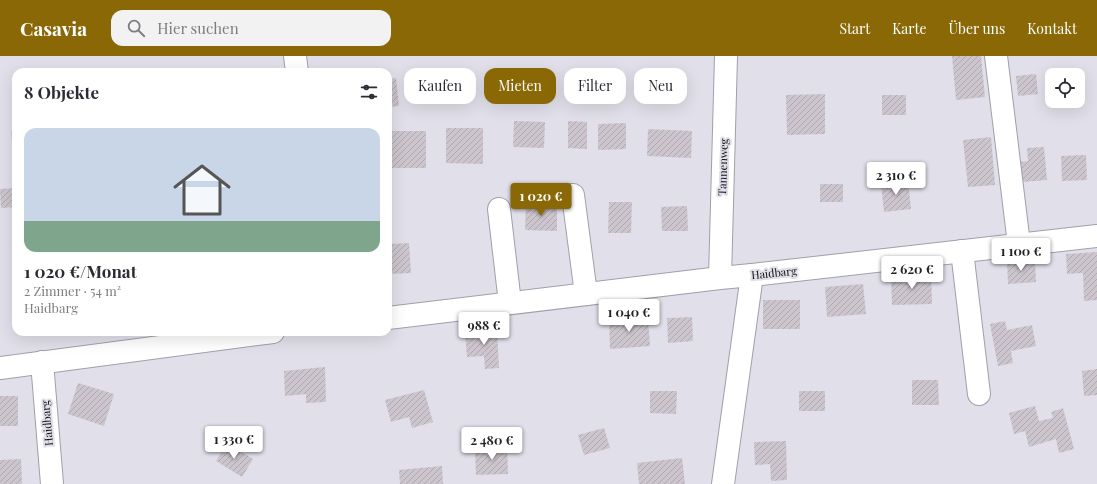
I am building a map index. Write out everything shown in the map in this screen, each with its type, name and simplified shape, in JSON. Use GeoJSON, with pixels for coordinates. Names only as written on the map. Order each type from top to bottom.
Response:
{"type":"FeatureCollection","features":[{"type":"Feature","properties":{"kind":"street"},"geometry":{"type":"LineString","coordinates":[[295,56],[296,68]]}},
{"type":"Feature","properties":{"kind":"street","name":"Tannenweg"},"geometry":{"type":"LineString","coordinates":[[720,278],[726,56]]}},
{"type":"Feature","properties":{"kind":"street"},"geometry":{"type":"LineString","coordinates":[[996,56],[1019,244]]}},
{"type":"Feature","properties":{"kind":"street"},"geometry":{"type":"LineString","coordinates":[[573,195],[586,294]]}},
{"type":"Feature","properties":{"kind":"street"},"geometry":{"type":"LineString","coordinates":[[499,209],[510,303]]}},
{"type":"Feature","properties":{"kind":"street","name":"Haidbarg"},"geometry":{"type":"LineString","coordinates":[[392,318],[720,278],[1097,236]]}},
{"type":"Feature","properties":{"kind":"street"},"geometry":{"type":"LineString","coordinates":[[962,251],[979,394]]}},
{"type":"Feature","properties":{"kind":"street"},"geometry":{"type":"LineString","coordinates":[[723,484],[752,275]]}},
{"type":"Feature","properties":{"kind":"street"},"geometry":{"type":"LineString","coordinates":[[0,368],[42,362],[138,341],[213,336]]}},
{"type":"Feature","properties":{"kind":"street","name":"Haidbarg"},"geometry":{"type":"LineString","coordinates":[[42,362],[52,484]]}},
{"type":"Feature","properties":{"kind":"building"},"geometry":{"type":"Polygon","coordinates":[[[952,56],[981,56],[985,97],[956,100],[952,56]]]}},
{"type":"Feature","properties":{"kind":"building"},"geometry":{"type":"Polygon","coordinates":[[[1036,74],[1038,94],[1018,96],[1016,76],[1036,74]]]}},
{"type":"Feature","properties":{"kind":"building"},"geometry":{"type":"Polygon","coordinates":[[[392,78],[396,78],[399,106],[392,107],[392,78]]]}},
{"type":"Feature","properties":{"kind":"building"},"geometry":{"type":"Polygon","coordinates":[[[825,94],[825,134],[787,135],[786,95],[825,94]]]}},
{"type":"Feature","properties":{"kind":"building"},"geometry":{"type":"Polygon","coordinates":[[[882,95],[906,95],[906,115],[882,115],[882,95]]]}},
{"type":"Feature","properties":{"kind":"building"},"geometry":{"type":"Polygon","coordinates":[[[514,121],[545,122],[544,148],[513,147],[514,121]]]}},
{"type":"Feature","properties":{"kind":"building"},"geometry":{"type":"Polygon","coordinates":[[[568,121],[587,122],[587,149],[568,148],[568,121]]]}},
{"type":"Feature","properties":{"kind":"building"},"geometry":{"type":"Polygon","coordinates":[[[626,123],[626,149],[598,150],[598,124],[626,123]]]}},
{"type":"Feature","properties":{"kind":"building"},"geometry":{"type":"Polygon","coordinates":[[[446,128],[483,128],[483,164],[446,163],[446,128]]]}},
{"type":"Feature","properties":{"kind":"building"},"geometry":{"type":"Polygon","coordinates":[[[648,129],[692,131],[691,158],[647,156],[648,129]]]}},
{"type":"Feature","properties":{"kind":"building"},"geometry":{"type":"Polygon","coordinates":[[[392,131],[426,131],[426,168],[392,168],[392,131]]]}},
{"type":"Feature","properties":{"kind":"building"},"geometry":{"type":"Polygon","coordinates":[[[991,137],[995,185],[968,187],[963,140],[991,137]]]}},
{"type":"Feature","properties":{"kind":"building"},"geometry":{"type":"Polygon","coordinates":[[[1044,147],[1047,180],[1022,182],[1020,162],[1028,161],[1027,148],[1044,147]]]}},
{"type":"Feature","properties":{"kind":"building"},"geometry":{"type":"Polygon","coordinates":[[[1086,155],[1087,180],[1062,181],[1061,156],[1086,155]]]}},
{"type":"Feature","properties":{"kind":"building"},"geometry":{"type":"Polygon","coordinates":[[[908,181],[911,209],[884,212],[881,184],[908,181]]]}},
{"type":"Feature","properties":{"kind":"building"},"geometry":{"type":"Polygon","coordinates":[[[820,184],[843,184],[843,202],[820,202],[820,184]]]}},
{"type":"Feature","properties":{"kind":"building"},"geometry":{"type":"Polygon","coordinates":[[[12,188],[12,207],[1,208],[0,189],[12,188]]]}},
{"type":"Feature","properties":{"kind":"building"},"geometry":{"type":"Polygon","coordinates":[[[609,202],[632,202],[631,233],[608,233],[609,202]]]}},
{"type":"Feature","properties":{"kind":"building"},"geometry":{"type":"Polygon","coordinates":[[[526,203],[557,203],[557,231],[525,230],[526,203]]]}},
{"type":"Feature","properties":{"kind":"building"},"geometry":{"type":"Polygon","coordinates":[[[687,206],[688,231],[662,231],[661,207],[687,206]]]}},
{"type":"Feature","properties":{"kind":"building"},"geometry":{"type":"Polygon","coordinates":[[[409,243],[411,273],[392,274],[392,244],[409,243]]]}},
{"type":"Feature","properties":{"kind":"building"},"geometry":{"type":"Polygon","coordinates":[[[1097,252],[1097,300],[1084,301],[1083,273],[1067,274],[1066,254],[1097,252]]]}},
{"type":"Feature","properties":{"kind":"building"},"geometry":{"type":"Polygon","coordinates":[[[1035,260],[1036,282],[1008,284],[1007,261],[1035,260]]]}},
{"type":"Feature","properties":{"kind":"building"},"geometry":{"type":"Polygon","coordinates":[[[931,275],[932,304],[892,305],[891,276],[931,275]]]}},
{"type":"Feature","properties":{"kind":"building"},"geometry":{"type":"Polygon","coordinates":[[[863,284],[866,314],[827,317],[825,287],[863,284]]]}},
{"type":"Feature","properties":{"kind":"building"},"geometry":{"type":"Polygon","coordinates":[[[763,300],[800,300],[800,329],[763,329],[763,300]]]}},
{"type":"Feature","properties":{"kind":"building"},"geometry":{"type":"Polygon","coordinates":[[[692,317],[693,341],[668,343],[667,318],[692,317]]]}},
{"type":"Feature","properties":{"kind":"building"},"geometry":{"type":"Polygon","coordinates":[[[648,318],[650,346],[610,349],[609,320],[648,318]]]}},
{"type":"Feature","properties":{"kind":"building"},"geometry":{"type":"Polygon","coordinates":[[[1005,321],[1007,330],[1032,325],[1036,346],[1011,351],[1013,363],[998,366],[990,324],[1005,321]]]}},
{"type":"Feature","properties":{"kind":"building"},"geometry":{"type":"Polygon","coordinates":[[[497,329],[499,368],[485,369],[484,356],[467,357],[465,331],[497,329]]]}},
{"type":"Feature","properties":{"kind":"building"},"geometry":{"type":"Polygon","coordinates":[[[325,367],[326,402],[306,403],[306,394],[285,396],[284,371],[325,367]]]}},
{"type":"Feature","properties":{"kind":"building"},"geometry":{"type":"Polygon","coordinates":[[[1097,369],[1097,395],[1084,396],[1082,371],[1097,369]]]}},
{"type":"Feature","properties":{"kind":"building"},"geometry":{"type":"Polygon","coordinates":[[[912,380],[938,380],[939,405],[912,405],[912,380]]]}},
{"type":"Feature","properties":{"kind":"building"},"geometry":{"type":"Polygon","coordinates":[[[78,383],[114,394],[104,426],[68,414],[78,383]]]}},
{"type":"Feature","properties":{"kind":"building"},"geometry":{"type":"Polygon","coordinates":[[[424,390],[433,422],[412,428],[409,417],[391,422],[385,400],[424,390]]]}},
{"type":"Feature","properties":{"kind":"building"},"geometry":{"type":"Polygon","coordinates":[[[650,391],[677,391],[676,414],[650,413],[650,391]]]}},
{"type":"Feature","properties":{"kind":"building"},"geometry":{"type":"Polygon","coordinates":[[[799,391],[825,391],[825,411],[799,411],[799,391]]]}},
{"type":"Feature","properties":{"kind":"building"},"geometry":{"type":"Polygon","coordinates":[[[0,396],[18,396],[18,426],[0,426],[0,396]]]}},
{"type":"Feature","properties":{"kind":"building"},"geometry":{"type":"Polygon","coordinates":[[[1035,406],[1039,421],[1053,418],[1051,412],[1063,408],[1074,449],[1059,453],[1056,439],[1029,447],[1025,431],[1014,434],[1009,413],[1035,406]]]}},
{"type":"Feature","properties":{"kind":"building"},"geometry":{"type":"Polygon","coordinates":[[[604,428],[610,448],[584,455],[578,435],[604,428]]]}},
{"type":"Feature","properties":{"kind":"building"},"geometry":{"type":"Polygon","coordinates":[[[786,441],[787,480],[771,481],[770,464],[755,465],[754,442],[786,441]]]}},
{"type":"Feature","properties":{"kind":"building"},"geometry":{"type":"Polygon","coordinates":[[[227,443],[253,459],[242,477],[216,461],[227,443]]]}},
{"type":"Feature","properties":{"kind":"building"},"geometry":{"type":"Polygon","coordinates":[[[507,447],[508,474],[476,475],[475,448],[507,447]]]}},
{"type":"Feature","properties":{"kind":"building"},"geometry":{"type":"Polygon","coordinates":[[[682,458],[685,484],[639,484],[637,463],[682,458]]]}},
{"type":"Feature","properties":{"kind":"building"},"geometry":{"type":"Polygon","coordinates":[[[21,459],[22,484],[0,484],[0,460],[21,459]]]}},
{"type":"Feature","properties":{"kind":"building"},"geometry":{"type":"Polygon","coordinates":[[[442,466],[443,484],[400,484],[399,470],[442,466]]]}}]}
